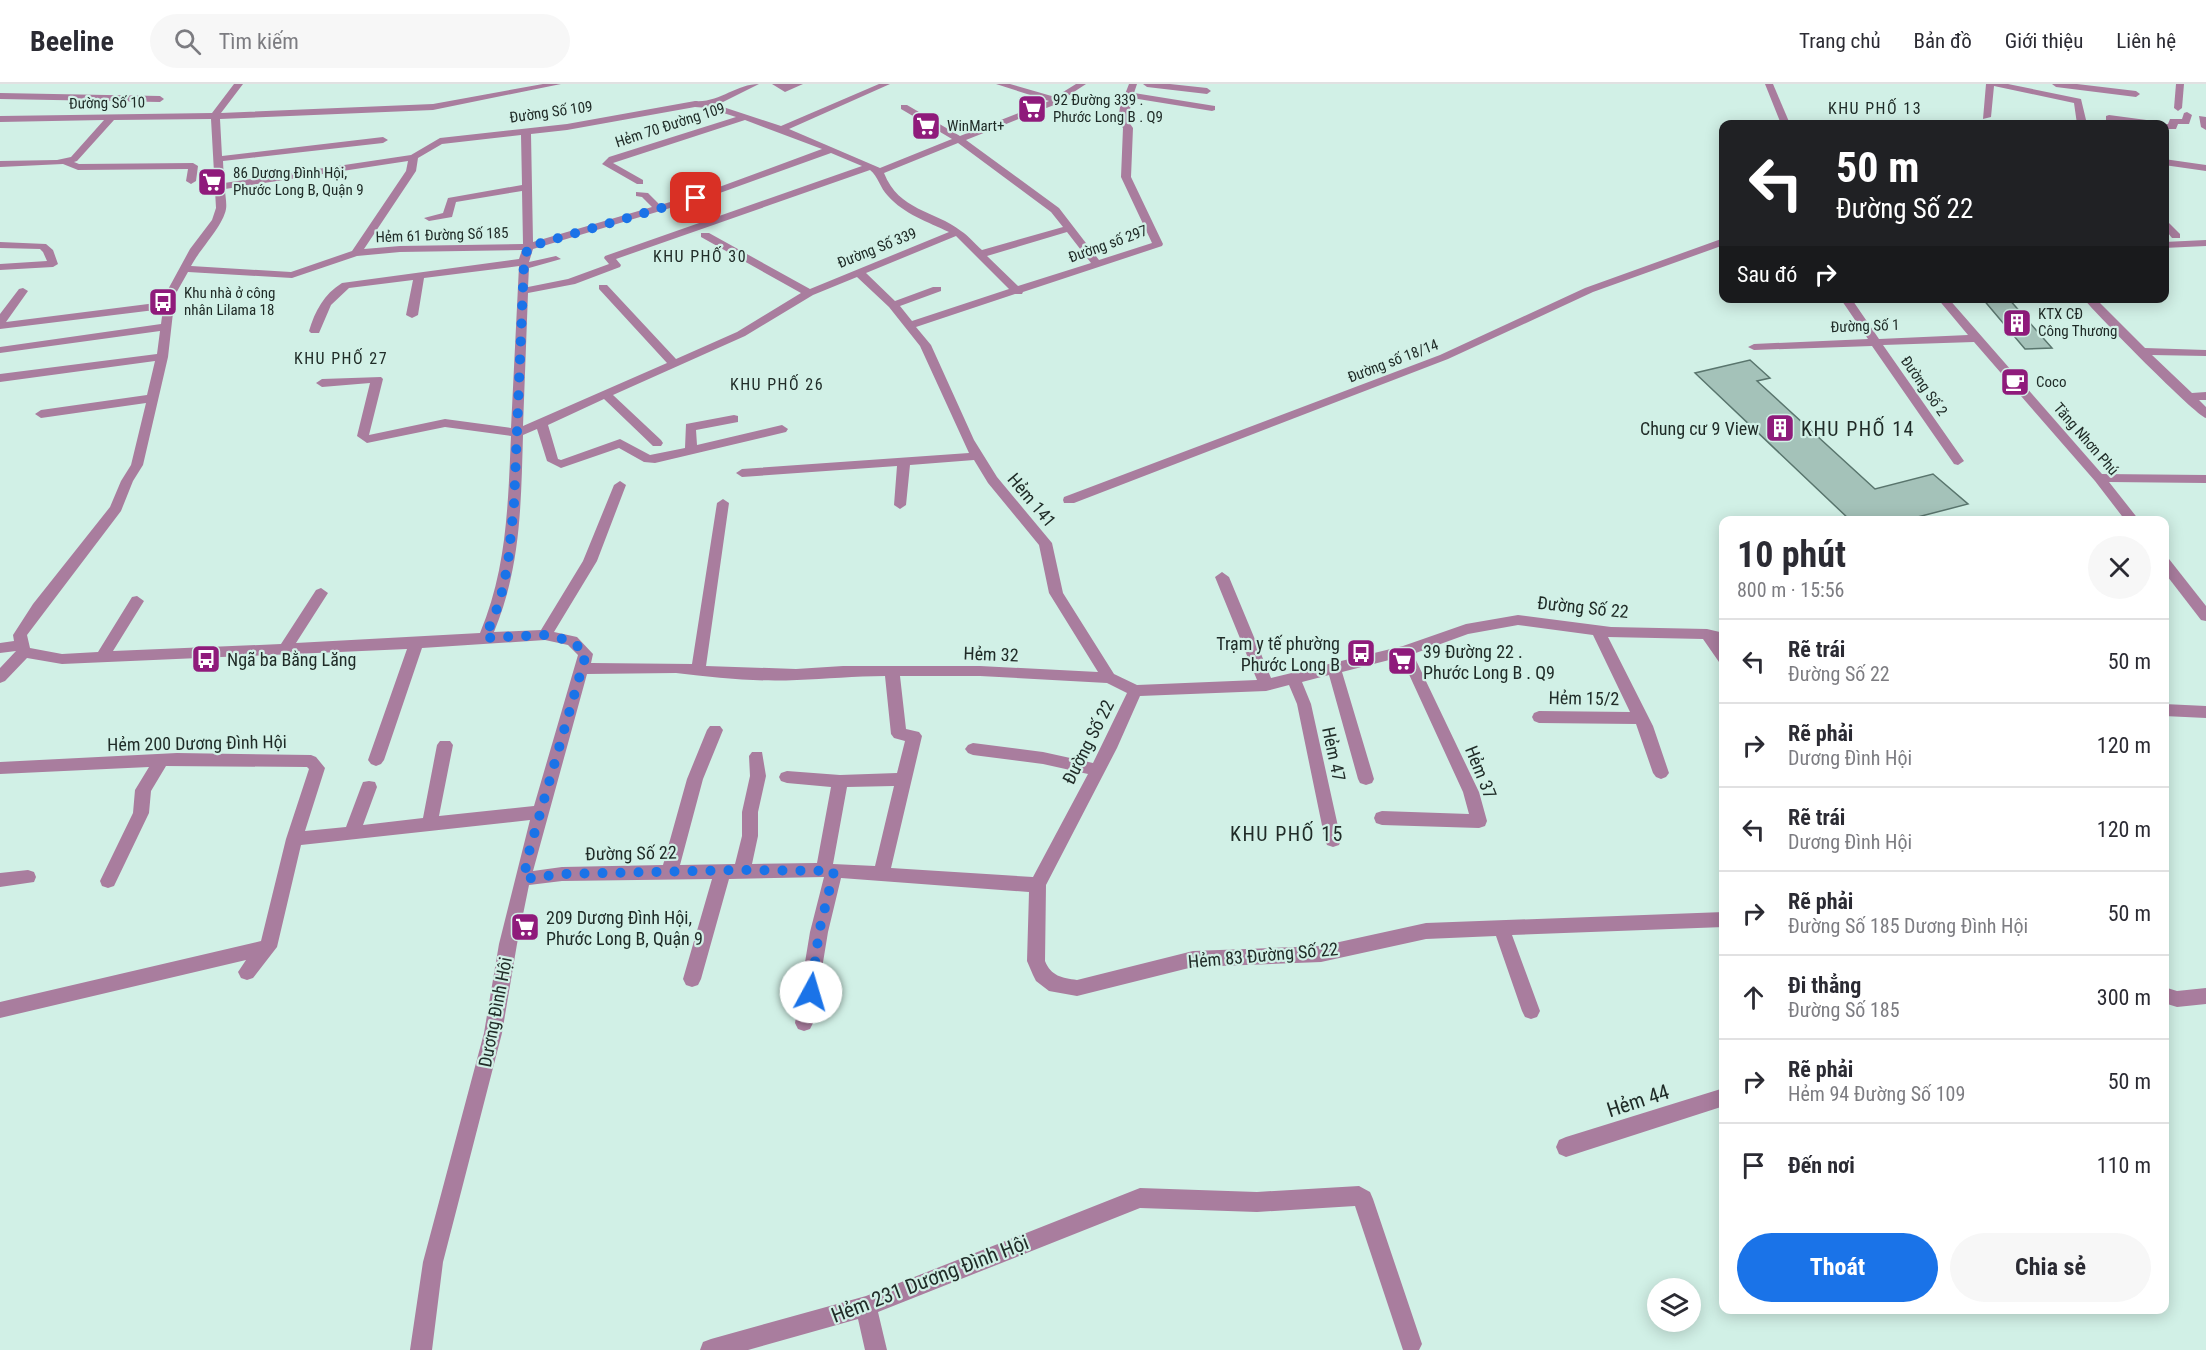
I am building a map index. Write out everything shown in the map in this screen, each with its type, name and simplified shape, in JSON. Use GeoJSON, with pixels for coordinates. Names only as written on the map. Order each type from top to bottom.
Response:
{"type":"FeatureCollection","features":[{"type":"Feature","properties":{"kind":"street"},"geometry":{"type":"LineString","coordinates":[[0,95],[15,84]]}},
{"type":"Feature","properties":{"kind":"street"},"geometry":{"type":"LineString","coordinates":[[23,649],[20,635],[38,608],[116,508],[127,481],[137,465],[162,357],[170,295],[184,269],[217,220],[221,208],[215,116],[224,100],[239,84]]}},
{"type":"Feature","properties":{"kind":"street","name":"Đường Số 10"},"geometry":{"type":"LineString","coordinates":[[0,119],[215,116],[433,107],[557,84]]}},
{"type":"Feature","properties":{"kind":"street"},"geometry":{"type":"LineString","coordinates":[[709,105],[755,84]]}},
{"type":"Feature","properties":{"kind":"street"},"geometry":{"type":"LineString","coordinates":[[776,84],[785,90],[799,84]]}},
{"type":"Feature","properties":{"kind":"street"},"geometry":{"type":"LineString","coordinates":[[781,129],[886,84]]}},
{"type":"Feature","properties":{"kind":"street"},"geometry":{"type":"LineString","coordinates":[[1000,84],[1056,100]]}},
{"type":"Feature","properties":{"kind":"street"},"geometry":{"type":"LineString","coordinates":[[524,291],[571,282],[616,265],[609,258],[875,169],[1002,123],[1056,100],[1082,84]]}},
{"type":"Feature","properties":{"kind":"street","name":"Đường số 297"},"geometry":{"type":"LineString","coordinates":[[909,326],[1018,292],[1158,244],[1126,177],[1128,128],[1124,121],[1124,107],[1133,84]]}},
{"type":"Feature","properties":{"kind":"street"},"geometry":{"type":"LineString","coordinates":[[1147,84],[1208,91]]}},
{"type":"Feature","properties":{"kind":"street"},"geometry":{"type":"LineString","coordinates":[[1769,84],[1784,120]]}},
{"type":"Feature","properties":{"kind":"street"},"geometry":{"type":"LineString","coordinates":[[1986,117],[1990,84]]}},
{"type":"Feature","properties":{"kind":"street"},"geometry":{"type":"LineString","coordinates":[[1995,84],[2078,101],[2081,120]]}},
{"type":"Feature","properties":{"kind":"street"},"geometry":{"type":"LineString","coordinates":[[2056,84],[2136,94]]}},
{"type":"Feature","properties":{"kind":"street"},"geometry":{"type":"LineString","coordinates":[[2056,84],[2063,95]]}},
{"type":"Feature","properties":{"kind":"street"},"geometry":{"type":"LineString","coordinates":[[2178,108],[2180,84]]}},
{"type":"Feature","properties":{"kind":"street"},"geometry":{"type":"LineString","coordinates":[[0,95],[160,99]]}},
{"type":"Feature","properties":{"kind":"street"},"geometry":{"type":"LineString","coordinates":[[1128,95],[1212,108]]}},
{"type":"Feature","properties":{"kind":"street","name":"Đường Số 109"},"geometry":{"type":"LineString","coordinates":[[220,187],[414,157],[440,141],[567,127],[679,105],[709,105],[781,129],[875,169]]}},
{"type":"Feature","properties":{"kind":"street"},"geometry":{"type":"LineString","coordinates":[[904,107],[957,138],[1055,210],[1097,264]]}},
{"type":"Feature","properties":{"kind":"street"},"geometry":{"type":"LineString","coordinates":[[2169,127],[2173,127],[2173,121],[2186,122],[2187,115]]}},
{"type":"Feature","properties":{"kind":"street","name":"Hẻm 70 Đường 109"},"geometry":{"type":"LineString","coordinates":[[640,182],[607,164],[612,159],[745,117]]}},
{"type":"Feature","properties":{"kind":"street"},"geometry":{"type":"LineString","coordinates":[[0,164],[65,162],[74,159],[111,118]]}},
{"type":"Feature","properties":{"kind":"street"},"geometry":{"type":"LineString","coordinates":[[2109,118],[2124,120]]}},
{"type":"Feature","properties":{"kind":"street"},"geometry":{"type":"LineString","coordinates":[[485,638],[500,601],[508,563],[514,504],[524,264],[528,247],[526,132]]}},
{"type":"Feature","properties":{"kind":"street"},"geometry":{"type":"LineString","coordinates":[[219,159],[382,140]]}},
{"type":"Feature","properties":{"kind":"street","name":"Hẻm 61 Đường Số 185"},"geometry":{"type":"LineString","coordinates":[[184,269],[292,275],[356,253],[411,249],[528,247],[714,192],[832,149]]}},
{"type":"Feature","properties":{"kind":"street"},"geometry":{"type":"LineString","coordinates":[[356,253],[411,171],[414,157]]}},
{"type":"Feature","properties":{"kind":"street"},"geometry":{"type":"LineString","coordinates":[[65,162],[78,167],[193,166],[191,180]]}},
{"type":"Feature","properties":{"kind":"street"},"geometry":{"type":"LineString","coordinates":[[2169,163],[2206,168]]}},
{"type":"Feature","properties":{"kind":"street","name":"Đường Số 339"},"geometry":{"type":"LineString","coordinates":[[875,169],[882,184],[897,200],[957,232]]}},
{"type":"Feature","properties":{"kind":"street"},"geometry":{"type":"LineString","coordinates":[[429,218],[448,215],[451,200],[527,187]]}},
{"type":"Feature","properties":{"kind":"street"},"geometry":{"type":"LineString","coordinates":[[639,194],[645,195],[659,209]]}},
{"type":"Feature","properties":{"kind":"street"},"geometry":{"type":"LineString","coordinates":[[981,254],[1069,228]]}},
{"type":"Feature","properties":{"kind":"street"},"geometry":{"type":"LineString","coordinates":[[957,232],[1018,292]]}},
{"type":"Feature","properties":{"kind":"street","name":"Đường Số 339"},"geometry":{"type":"LineString","coordinates":[[516,433],[741,334],[809,293],[957,232]]}},
{"type":"Feature","properties":{"kind":"street"},"geometry":{"type":"LineString","coordinates":[[2170,236],[2206,234]]}},
{"type":"Feature","properties":{"kind":"street"},"geometry":{"type":"LineString","coordinates":[[705,235],[809,293]]}},
{"type":"Feature","properties":{"kind":"street","name":"Đường số 18/14"},"geometry":{"type":"LineString","coordinates":[[1070,500],[1444,357],[1589,290],[1719,243]]}},
{"type":"Feature","properties":{"kind":"street"},"geometry":{"type":"LineString","coordinates":[[2169,245],[2206,243]]}},
{"type":"Feature","properties":{"kind":"street"},"geometry":{"type":"LineString","coordinates":[[0,245],[42,246],[48,250],[53,264],[0,267]]}},
{"type":"Feature","properties":{"kind":"street"},"geometry":{"type":"LineString","coordinates":[[315,331],[321,310],[337,290],[346,285],[556,259]]}},
{"type":"Feature","properties":{"kind":"street","name":"Hẻm 141"},"geometry":{"type":"LineString","coordinates":[[858,272],[892,305],[925,345],[978,456],[992,480],[1045,543],[1056,593],[1109,678]]}},
{"type":"Feature","properties":{"kind":"street"},"geometry":{"type":"LineString","coordinates":[[412,315],[419,276]]}},
{"type":"Feature","properties":{"kind":"street"},"geometry":{"type":"LineString","coordinates":[[603,287],[675,364]]}},
{"type":"Feature","properties":{"kind":"street"},"geometry":{"type":"LineString","coordinates":[[892,305],[937,289]]}},
{"type":"Feature","properties":{"kind":"street"},"geometry":{"type":"LineString","coordinates":[[0,322],[23,291]]}},
{"type":"Feature","properties":{"kind":"street","name":"Đường Số 2"},"geometry":{"type":"LineString","coordinates":[[1848,303],[1958,461]]}},
{"type":"Feature","properties":{"kind":"street","name":"Tăng Nhơn Phú"},"geometry":{"type":"LineString","coordinates":[[1946,303],[2099,478],[2129,516]]}},
{"type":"Feature","properties":{"kind":"street"},"geometry":{"type":"LineString","coordinates":[[2093,303],[2206,414]]}},
{"type":"Feature","properties":{"kind":"street"},"geometry":{"type":"LineString","coordinates":[[0,326],[169,305]]}},
{"type":"Feature","properties":{"kind":"street"},"geometry":{"type":"LineString","coordinates":[[0,350],[166,327]]}},
{"type":"Feature","properties":{"kind":"street","name":"Đường Số 1"},"geometry":{"type":"LineString","coordinates":[[1754,347],[1977,338]]}},
{"type":"Feature","properties":{"kind":"street"},"geometry":{"type":"LineString","coordinates":[[2141,351],[2206,353]]}},
{"type":"Feature","properties":{"kind":"street"},"geometry":{"type":"LineString","coordinates":[[0,378],[162,357]]}},
{"type":"Feature","properties":{"kind":"street"},"geometry":{"type":"LineString","coordinates":[[322,383],[377,379],[363,436],[367,439],[445,423],[516,433]]}},
{"type":"Feature","properties":{"kind":"street"},"geometry":{"type":"LineString","coordinates":[[606,395],[657,443]]}},
{"type":"Feature","properties":{"kind":"street"},"geometry":{"type":"LineString","coordinates":[[2188,397],[2206,396]]}},
{"type":"Feature","properties":{"kind":"street"},"geometry":{"type":"LineString","coordinates":[[41,414],[152,398]]}},
{"type":"Feature","properties":{"kind":"street"},"geometry":{"type":"LineString","coordinates":[[691,449],[690,427],[734,418]]}},
{"type":"Feature","properties":{"kind":"street"},"geometry":{"type":"LineString","coordinates":[[541,423],[556,464],[620,442],[648,459],[655,459],[782,429]]}},
{"type":"Feature","properties":{"kind":"street"},"geometry":{"type":"LineString","coordinates":[[742,473],[978,456]]}},
{"type":"Feature","properties":{"kind":"street"},"geometry":{"type":"LineString","coordinates":[[900,505],[904,462]]}},
{"type":"Feature","properties":{"kind":"street"},"geometry":{"type":"LineString","coordinates":[[2099,478],[2206,479]]}},
{"type":"Feature","properties":{"kind":"street"},"geometry":{"type":"LineString","coordinates":[[544,635],[590,561],[620,485]]}},
{"type":"Feature","properties":{"kind":"street"},"geometry":{"type":"LineString","coordinates":[[698,670],[723,503]]}},
{"type":"Feature","properties":{"kind":"street"},"geometry":{"type":"LineString","coordinates":[[2169,568],[2206,616]]}},
{"type":"Feature","properties":{"kind":"street"},"geometry":{"type":"LineString","coordinates":[[1222,577],[1266,685]]}},
{"type":"Feature","properties":{"kind":"street"},"geometry":{"type":"LineString","coordinates":[[285,649],[321,592]]}},
{"type":"Feature","properties":{"kind":"street"},"geometry":{"type":"LineString","coordinates":[[102,657],[137,601]]}},
{"type":"Feature","properties":{"kind":"street","name":"Đường Số 22"},"geometry":{"type":"LineString","coordinates":[[524,879],[562,874],[670,871],[829,871],[1038,885],[1109,748],[1135,691],[1266,685],[1405,651],[1466,628],[1518,620],[1551,622],[1598,631],[1707,634],[1719,637]]}},
{"type":"Feature","properties":{"kind":"street","name":"Hẻm 15/2"},"geometry":{"type":"LineString","coordinates":[[1539,717],[1640,718],[1598,631]]}},
{"type":"Feature","properties":{"kind":"street"},"geometry":{"type":"LineString","coordinates":[[1707,634],[1719,651]]}},
{"type":"Feature","properties":{"kind":"street"},"geometry":{"type":"LineString","coordinates":[[0,648],[23,649],[62,658],[416,643],[544,635],[572,641],[586,654],[583,669]]}},
{"type":"Feature","properties":{"kind":"street"},"geometry":{"type":"LineString","coordinates":[[376,760],[416,643]]}},
{"type":"Feature","properties":{"kind":"street"},"geometry":{"type":"LineString","coordinates":[[0,677],[23,649]]}},
{"type":"Feature","properties":{"kind":"street","name":"Hẻm 37"},"geometry":{"type":"LineString","coordinates":[[1382,818],[1479,820],[1471,792],[1405,651]]}},
{"type":"Feature","properties":{"kind":"street","name":"Hẻm 32"},"geometry":{"type":"LineString","coordinates":[[583,669],[666,668],[734,674],[796,675],[843,672],[980,671],[1109,678],[1135,691]]}},
{"type":"Feature","properties":{"kind":"street"},"geometry":{"type":"LineString","coordinates":[[1334,668],[1366,779]]}},
{"type":"Feature","properties":{"kind":"street","name":"Dương Đình Hội"},"geometry":{"type":"LineString","coordinates":[[421,1350],[433,1262],[483,1076],[493,1033],[508,944],[541,812],[583,669]]}},
{"type":"Feature","properties":{"kind":"street"},"geometry":{"type":"LineString","coordinates":[[881,874],[914,736],[899,734],[892,672]]}},
{"type":"Feature","properties":{"kind":"street","name":"Hẻm 47"},"geometry":{"type":"LineString","coordinates":[[1293,677],[1304,704],[1333,840]]}},
{"type":"Feature","properties":{"kind":"street"},"geometry":{"type":"LineString","coordinates":[[2169,710],[2206,711]]}},
{"type":"Feature","properties":{"kind":"street"},"geometry":{"type":"LineString","coordinates":[[1640,718],[1662,773]]}},
{"type":"Feature","properties":{"kind":"street"},"geometry":{"type":"LineString","coordinates":[[670,871],[695,779],[715,730]]}},
{"type":"Feature","properties":{"kind":"street"},"geometry":{"type":"LineString","coordinates":[[430,824],[444,745]]}},
{"type":"Feature","properties":{"kind":"street"},"geometry":{"type":"LineString","coordinates":[[973,749],[1043,758],[1096,770]]}},
{"type":"Feature","properties":{"kind":"street"},"geometry":{"type":"LineString","coordinates":[[742,870],[750,836],[750,812],[758,776],[757,756]]}},
{"type":"Feature","properties":{"kind":"street"},"geometry":{"type":"LineString","coordinates":[[108,881],[141,813],[143,789],[160,760]]}},
{"type":"Feature","properties":{"kind":"street","name":"Hẻm 200 Dương Đình Hội"},"geometry":{"type":"LineString","coordinates":[[0,768],[160,760],[311,761],[317,768],[294,838],[268,947],[247,972]]}},
{"type":"Feature","properties":{"kind":"street"},"geometry":{"type":"LineString","coordinates":[[787,777],[840,781],[903,779]]}},
{"type":"Feature","properties":{"kind":"street"},"geometry":{"type":"LineString","coordinates":[[804,1023],[829,871],[840,781]]}},
{"type":"Feature","properties":{"kind":"street"},"geometry":{"type":"LineString","coordinates":[[352,832],[369,787]]}},
{"type":"Feature","properties":{"kind":"street"},"geometry":{"type":"LineString","coordinates":[[294,838],[541,812]]}},
{"type":"Feature","properties":{"kind":"street"},"geometry":{"type":"LineString","coordinates":[[692,980],[723,871]]}},
{"type":"Feature","properties":{"kind":"street"},"geometry":{"type":"LineString","coordinates":[[0,880],[28,877]]}},
{"type":"Feature","properties":{"kind":"street","name":"Hẻm 83 Đường Số 22"},"geometry":{"type":"LineString","coordinates":[[1038,885],[1036,961],[1041,975],[1055,986],[1077,988],[1193,959],[1321,954],[1426,931],[1719,919]]}},
{"type":"Feature","properties":{"kind":"street"},"geometry":{"type":"LineString","coordinates":[[1501,927],[1531,1011]]}},
{"type":"Feature","properties":{"kind":"street"},"geometry":{"type":"LineString","coordinates":[[0,1010],[268,947]]}},
{"type":"Feature","properties":{"kind":"street"},"geometry":{"type":"LineString","coordinates":[[2169,997],[2177,999],[2206,996]]}},
{"type":"Feature","properties":{"kind":"street","name":"Hẻm 44"},"geometry":{"type":"LineString","coordinates":[[1566,1147],[1719,1099]]}},
{"type":"Feature","properties":{"kind":"street","name":"Hẻm 231 Dương Đình Hội"},"geometry":{"type":"LineString","coordinates":[[711,1350],[866,1306],[1146,1197],[1257,1202],[1359,1196],[1362,1199],[1411,1344]]}},
{"type":"Feature","properties":{"kind":"street"},"geometry":{"type":"LineString","coordinates":[[866,1306],[876,1350]]}},
{"type":"Feature","properties":{"kind":"building","name":"KTX CĐ Công Thương"},"geometry":{"type":"Polygon","coordinates":[[[1986,303],[2012,303],[2052,348],[2025,349],[1986,303]]]}},
{"type":"Feature","properties":{"kind":"building","name":"Chung cư 9 View"},"geometry":{"type":"Polygon","coordinates":[[[1750,360],[1770,378],[1757,381],[1875,489],[1933,474],[1968,504],[1922,516],[1846,516],[1695,373],[1750,360]]]}},
{"type":"Feature","properties":{"kind":"place","name":"92 Đường 339 . Phước Long B . Q9"},"geometry":{"type":"Point","coordinates":[1032,109]}},
{"type":"Feature","properties":{"kind":"place","name":"WinMart+"},"geometry":{"type":"Point","coordinates":[926,126]}},
{"type":"Feature","properties":{"kind":"place","name":"86 Dương Đình Hội, Phước Long B, Quận 9"},"geometry":{"type":"Point","coordinates":[212,182]}},
{"type":"Feature","properties":{"kind":"place","name":"Khu nhà ở công nhân Lilama 18"},"geometry":{"type":"Point","coordinates":[163,302]}},
{"type":"Feature","properties":{"kind":"place","name":"KTX CĐ Công Thương"},"geometry":{"type":"Point","coordinates":[2017,323]}},
{"type":"Feature","properties":{"kind":"place","name":"Coco"},"geometry":{"type":"Point","coordinates":[2015,382]}},
{"type":"Feature","properties":{"kind":"place","name":"Chung cư 9 View"},"geometry":{"type":"Point","coordinates":[1780,428]}},
{"type":"Feature","properties":{"kind":"place","name":"Trạm y tế phường Phước Long B"},"geometry":{"type":"Point","coordinates":[1361,653]}},
{"type":"Feature","properties":{"kind":"place","name":"Ngã ba Bằng Lăng"},"geometry":{"type":"Point","coordinates":[206,659]}},
{"type":"Feature","properties":{"kind":"place","name":"39 Đường 22 . Phước Long B . Q9"},"geometry":{"type":"Point","coordinates":[1402,661]}},
{"type":"Feature","properties":{"kind":"place","name":"209 Dương Đình Hội, Phước Long B, Quận 9"},"geometry":{"type":"Point","coordinates":[525,927]}},
{"type":"Feature","properties":{"kind":"district","name":"KHU PHỐ 13"},"geometry":{"type":"Point","coordinates":[1875,108]}},
{"type":"Feature","properties":{"kind":"district","name":"KHU PHỐ 30"},"geometry":{"type":"Point","coordinates":[700,256]}},
{"type":"Feature","properties":{"kind":"district","name":"KHU PHỐ 27"},"geometry":{"type":"Point","coordinates":[341,358]}},
{"type":"Feature","properties":{"kind":"district","name":"KHU PHỐ 26"},"geometry":{"type":"Point","coordinates":[777,384]}},
{"type":"Feature","properties":{"kind":"district","name":"KHU PHỐ 14"},"geometry":{"type":"Point","coordinates":[1858,429]}},
{"type":"Feature","properties":{"kind":"district","name":"KHU PHỐ 15"},"geometry":{"type":"Point","coordinates":[1287,834]}},
{"type":"Feature","properties":{"kind":"route"},"geometry":{"type":"LineString","coordinates":[[696,198],[528,247],[524,262],[524,309],[514,504],[508,563],[500,601],[485,638],[544,635],[572,641],[586,654],[527,859],[524,879],[562,874],[742,870],[834,871],[819,932],[812,970],[811,992]]}}]}
